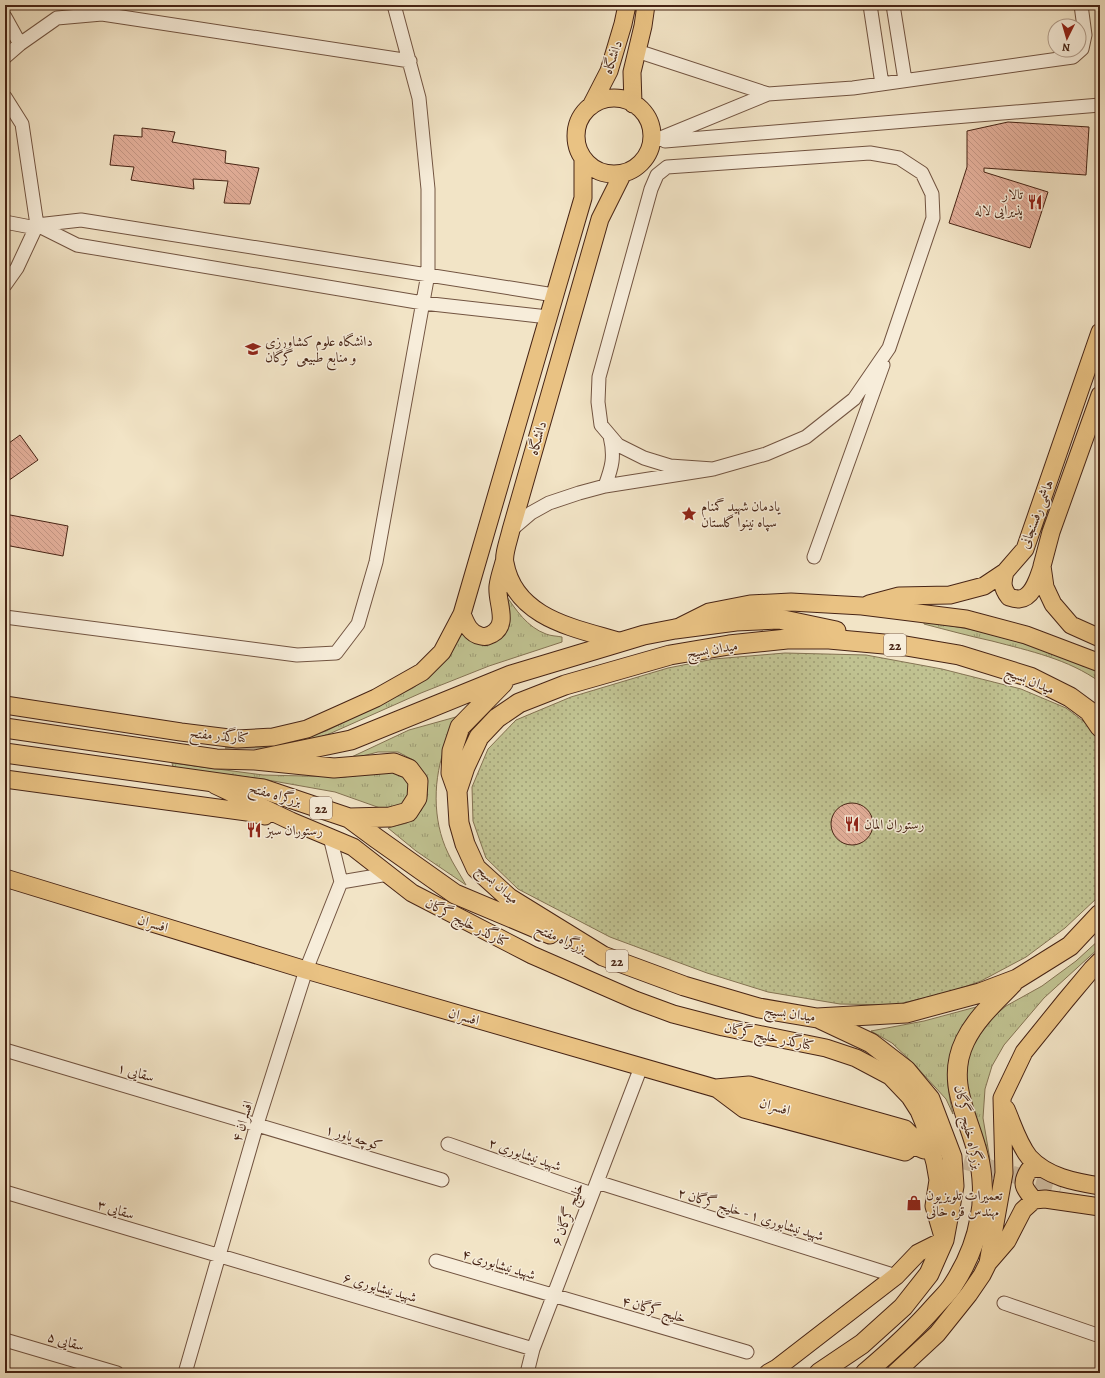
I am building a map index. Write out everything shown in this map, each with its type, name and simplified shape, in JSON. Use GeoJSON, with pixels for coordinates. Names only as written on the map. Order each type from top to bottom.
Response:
{"type":"FeatureCollection","features":[{"type":"Feature","properties":{"kind":"highway","name":"22"},"geometry":{"type":"LineString","coordinates":[[255,760],[351,740],[511,675],[644,635],[675,629],[736,621],[779,619],[906,646]]}},
{"type":"Feature","properties":{"kind":"highway","name":"میدان بسیج"},"geometry":{"type":"LineString","coordinates":[[1100,727],[1095,714],[1070,697],[1030,677],[959,655],[906,646],[829,640],[787,639],[729,645],[670,655],[565,685],[519,703],[497,718],[479,737],[465,767],[457,790],[459,823],[465,844],[476,868],[509,898],[603,956],[684,986],[758,1008],[817,1018],[906,1014],[980,993],[1017,979],[1070,946],[1100,914]]}},
{"type":"Feature","properties":{"kind":"highway"},"geometry":{"type":"LineString","coordinates":[[457,790],[451,773],[452,751],[460,727],[488,696],[511,675]]}},
{"type":"Feature","properties":{"kind":"highway","name":"بزرگراه مفتح"},"geometry":{"type":"LineString","coordinates":[[5,728],[216,759],[255,760]]}},
{"type":"Feature","properties":{"kind":"highway","name":"بزرگراه مفتح"},"geometry":{"type":"LineString","coordinates":[[5,753],[202,779],[263,789],[349,818],[455,894],[603,956]]}},
{"type":"Feature","properties":{"kind":"highway"},"geometry":{"type":"LineString","coordinates":[[255,760],[334,768],[394,763],[409,769],[418,781],[417,798],[408,812],[390,817],[349,818]]}},
{"type":"Feature","properties":{"kind":"highway","name":"بزرگراه خلیج گرگان"},"geometry":{"type":"LineString","coordinates":[[865,1373],[921,1322],[952,1286],[971,1252],[980,1218],[982,1186],[978,1155],[965,1118],[958,1091],[957,1064],[964,1041],[981,1016],[1017,979]]}},
{"type":"Feature","properties":{"kind":"highway","name":"بزرگراه خلیج گرگان"},"geometry":{"type":"LineString","coordinates":[[817,1018],[871,1044],[906,1070],[930,1099],[952,1157],[954,1186],[944,1240],[929,1274],[903,1307],[862,1344],[818,1373]]}},
{"type":"Feature","properties":{"kind":"main road","name":"دانشگاه"},"geometry":{"type":"LineString","coordinates":[[591,106],[609,71],[627,5]]}},
{"type":"Feature","properties":{"kind":"main road","name":"دانشگاه"},"geometry":{"type":"LineString","coordinates":[[633,104],[632,72],[643,26],[646,5]]}},
{"type":"Feature","properties":{"kind":"main road"},"geometry":{"type":"LineString","coordinates":[[619,99],[633,104],[644,114],[650,127],[651,142],[646,156],[636,167],[623,173],[608,174],[594,169],[583,159],[576,145],[576,131],[581,117],[591,106],[604,100],[619,99]]}},
{"type":"Feature","properties":{"kind":"main road","name":"دانشگاه"},"geometry":{"type":"LineString","coordinates":[[462,614],[582,198],[583,159]]}},
{"type":"Feature","properties":{"kind":"main road","name":"دانشگاه"},"geometry":{"type":"LineString","coordinates":[[621,642],[553,621],[528,605],[511,584],[504,562],[510,530],[600,219],[623,173]]}},
{"type":"Feature","properties":{"kind":"main road","name":"هاشمی رفسنجانی"},"geometry":{"type":"LineString","coordinates":[[862,606],[899,596],[950,595],[984,586],[1005,572],[1026,549],[1100,332]]}},
{"type":"Feature","properties":{"kind":"main road","name":"هاشمی رفسنجانی"},"geometry":{"type":"LineString","coordinates":[[1097,413],[1052,532],[1042,566],[1045,588],[1053,604],[1072,625],[1100,638]]}},
{"type":"Feature","properties":{"kind":"main road"},"geometry":{"type":"LineString","coordinates":[[496,497],[518,503]]}},
{"type":"Feature","properties":{"kind":"main road"},"geometry":{"type":"LineString","coordinates":[[462,614],[466,626],[475,635],[486,637],[498,631],[502,621],[498,601],[498,586],[504,562]]}},
{"type":"Feature","properties":{"kind":"main road"},"geometry":{"type":"LineString","coordinates":[[1005,572],[1003,589],[1009,597],[1019,599],[1029,595],[1037,582],[1042,566]]}},
{"type":"Feature","properties":{"kind":"main road"},"geometry":{"type":"LineString","coordinates":[[675,629],[709,612],[750,604],[791,602],[862,606],[966,619],[1026,635],[1100,663]]}},
{"type":"Feature","properties":{"kind":"main road","name":"کنارگذر مفتح"},"geometry":{"type":"LineString","coordinates":[[5,705],[237,739],[273,737],[307,729],[326,721],[376,698],[422,672],[442,652],[462,614]]}},
{"type":"Feature","properties":{"kind":"main road"},"geometry":{"type":"LineString","coordinates":[[5,779],[247,812],[291,821]]}},
{"type":"Feature","properties":{"kind":"main road"},"geometry":{"type":"LineString","coordinates":[[202,779],[291,821]]}},
{"type":"Feature","properties":{"kind":"main road","name":"کنارگذر خلیج گرگان"},"geometry":{"type":"LineString","coordinates":[[291,821],[353,847],[412,893],[483,930],[532,955],[635,1000],[673,1014],[723,1027],[826,1048],[856,1058],[890,1076],[910,1097],[919,1111],[924,1124],[935,1163],[938,1180],[934,1206],[944,1240]]}},
{"type":"Feature","properties":{"kind":"main road","name":"افسران"},"geometry":{"type":"LineString","coordinates":[[5,878],[306,970],[716,1088],[914,1149],[935,1163]]}},
{"type":"Feature","properties":{"kind":"main road"},"geometry":{"type":"LineString","coordinates":[[988,1263],[1004,1173],[1002,1098],[1024,1052],[1100,961]]}},
{"type":"Feature","properties":{"kind":"main road"},"geometry":{"type":"LineString","coordinates":[[1002,1098],[1018,1138],[1029,1156],[1040,1167],[1070,1181],[1100,1186]]}},
{"type":"Feature","properties":{"kind":"main road"},"geometry":{"type":"LineString","coordinates":[[1034,1200],[1024,1188],[1024,1178],[1029,1170],[1040,1167]]}},
{"type":"Feature","properties":{"kind":"main road"},"geometry":{"type":"LineString","coordinates":[[1061,1188],[1100,1194]]}},
{"type":"Feature","properties":{"kind":"main road"},"geometry":{"type":"LineString","coordinates":[[895,1373],[937,1334],[969,1294],[988,1263],[1007,1241],[1023,1210],[1034,1200],[1045,1199],[1100,1207]]}},
{"type":"Feature","properties":{"kind":"main road"},"geometry":{"type":"LineString","coordinates":[[768,1373],[777,1368],[896,1276],[918,1253],[944,1240]]}},
{"type":"Feature","properties":{"kind":"street"},"geometry":{"type":"LineString","coordinates":[[5,617],[297,655],[336,653],[358,624],[376,562],[424,303],[428,274],[428,189],[420,98],[394,5]]}},
{"type":"Feature","properties":{"kind":"street"},"geometry":{"type":"LineString","coordinates":[[870,5],[882,84]]}},
{"type":"Feature","properties":{"kind":"street"},"geometry":{"type":"LineString","coordinates":[[893,5],[905,80]]}},
{"type":"Feature","properties":{"kind":"street"},"geometry":{"type":"LineString","coordinates":[[651,142],[768,94],[853,88],[1073,57],[1082,49],[1085,35],[1081,5]]}},
{"type":"Feature","properties":{"kind":"street"},"geometry":{"type":"LineString","coordinates":[[5,57],[20,44],[57,18],[102,14],[410,61]]}},
{"type":"Feature","properties":{"kind":"street"},"geometry":{"type":"LineString","coordinates":[[5,17],[20,44]]}},
{"type":"Feature","properties":{"kind":"street"},"geometry":{"type":"LineString","coordinates":[[637,51],[768,94]]}},
{"type":"Feature","properties":{"kind":"street"},"geometry":{"type":"LineString","coordinates":[[5,97],[22,124],[36,226],[17,268],[5,285]]}},
{"type":"Feature","properties":{"kind":"street"},"geometry":{"type":"LineString","coordinates":[[651,142],[1100,105]]}},
{"type":"Feature","properties":{"kind":"street"},"geometry":{"type":"LineString","coordinates":[[713,469],[670,466],[644,458],[618,445],[601,425],[598,402],[599,377],[651,189],[657,175],[667,167],[870,153],[899,158],[922,173],[932,194],[933,218],[889,348],[814,557]]}},
{"type":"Feature","properties":{"kind":"street"},"geometry":{"type":"LineString","coordinates":[[5,222],[36,226],[81,220],[554,295]]}},
{"type":"Feature","properties":{"kind":"street"},"geometry":{"type":"LineString","coordinates":[[36,226],[77,245],[424,303],[548,317]]}},
{"type":"Feature","properties":{"kind":"street"},"geometry":{"type":"LineString","coordinates":[[510,530],[531,513],[549,503],[605,486],[713,469],[766,454],[806,437],[854,399],[889,348]]}},
{"type":"Feature","properties":{"kind":"street"},"geometry":{"type":"LineString","coordinates":[[605,486],[612,468],[613,449],[610,436]]}},
{"type":"Feature","properties":{"kind":"street"},"geometry":{"type":"LineString","coordinates":[[330,837],[341,882],[388,874]]}},
{"type":"Feature","properties":{"kind":"street","name":"افسران ۴"},"geometry":{"type":"LineString","coordinates":[[185,1373],[257,1124],[306,970],[341,882]]}},
{"type":"Feature","properties":{"kind":"street","name":"سقایی ۱"},"geometry":{"type":"LineString","coordinates":[[5,1050],[257,1124]]}},
{"type":"Feature","properties":{"kind":"street","name":"خلیج گرگان ۶"},"geometry":{"type":"LineString","coordinates":[[526,1373],[533,1349],[641,1067]]}},
{"type":"Feature","properties":{"kind":"street","name":"کوچه یاور ۱"},"geometry":{"type":"LineString","coordinates":[[257,1124],[442,1180]]}},
{"type":"Feature","properties":{"kind":"street","name":"شهید نیشابوری ۲"},"geometry":{"type":"LineString","coordinates":[[448,1144],[592,1194]]}},
{"type":"Feature","properties":{"kind":"street","name":"شهید نیشابوری ۱ - خلیج گرگان ۲"},"geometry":{"type":"LineString","coordinates":[[597,1182],[896,1276]]}},
{"type":"Feature","properties":{"kind":"street","name":"سقایی ۳"},"geometry":{"type":"LineString","coordinates":[[5,1192],[218,1256]]}},
{"type":"Feature","properties":{"kind":"street","name":"شهید نیشابوری ۶"},"geometry":{"type":"LineString","coordinates":[[218,1256],[533,1349]]}},
{"type":"Feature","properties":{"kind":"street","name":"شهید نیشابوری ۴"},"geometry":{"type":"LineString","coordinates":[[436,1261],[553,1296]]}},
{"type":"Feature","properties":{"kind":"street","name":"خلیج گرگان ۴"},"geometry":{"type":"LineString","coordinates":[[553,1296],[747,1352]]}},
{"type":"Feature","properties":{"kind":"street"},"geometry":{"type":"LineString","coordinates":[[1004,1303],[1100,1336]]}},
{"type":"Feature","properties":{"kind":"street","name":"سقایی ۵"},"geometry":{"type":"LineString","coordinates":[[5,1340],[117,1373]]}},
{"type":"Feature","properties":{"kind":"green space"},"geometry":{"type":"Polygon","coordinates":[[[505,594],[518,612],[533,627],[546,634],[562,637],[562,642],[489,666],[421,693],[329,734],[299,744],[269,748],[225,748],[269,745],[297,740],[326,731],[413,688],[433,673],[450,653],[463,632],[503,636],[509,620],[505,594]]]}},
{"type":"Feature","properties":{"kind":"green space"},"geometry":{"type":"Polygon","coordinates":[[[924,621],[974,630],[1023,643],[1100,671],[1100,682],[1075,667],[1048,657],[1020,648],[924,624],[924,621]]]}},
{"type":"Feature","properties":{"kind":"green space"},"geometry":{"type":"Polygon","coordinates":[[[785,653],[866,655],[942,669],[1021,689],[1066,708],[1091,727],[1100,739],[1100,893],[1097,898],[1065,928],[1026,957],[981,981],[953,991],[895,1005],[840,1004],[768,992],[707,973],[610,937],[518,889],[486,858],[473,821],[472,787],[488,749],[516,720],[571,697],[668,668],[714,659],[785,653]]]}},
{"type":"Feature","properties":{"kind":"green space"},"geometry":{"type":"Polygon","coordinates":[[[463,715],[446,744],[439,771],[436,799],[439,827],[443,840],[450,857],[466,885],[416,851],[388,828],[407,823],[421,811],[427,795],[425,776],[415,761],[398,752],[378,752],[343,761],[409,730],[463,715]]]}},
{"type":"Feature","properties":{"kind":"green space"},"geometry":{"type":"Polygon","coordinates":[[[172,763],[263,775],[345,777],[381,770],[403,774],[408,782],[410,792],[405,801],[396,808],[383,809],[335,792],[262,779],[173,768],[172,763]]]}},
{"type":"Feature","properties":{"kind":"green space"},"geometry":{"type":"Polygon","coordinates":[[[1100,939],[1100,947],[1044,998],[1004,1045],[992,1066],[985,1089],[983,1118],[990,1160],[987,1159],[965,1083],[968,1058],[976,1037],[988,1021],[1006,1006],[1042,986],[1076,961],[1100,939]]]}},
{"type":"Feature","properties":{"kind":"green space"},"geometry":{"type":"Polygon","coordinates":[[[976,1007],[958,1034],[951,1054],[948,1086],[953,1114],[946,1099],[913,1063],[892,1043],[871,1031],[924,1021],[976,1007]]]}},
{"type":"Feature","properties":{"kind":"building"},"geometry":{"type":"Polygon","coordinates":[[[1008,122],[1089,127],[1086,175],[984,168],[984,172],[1048,192],[1030,248],[949,223],[967,167],[967,131],[1008,122]]]}},
{"type":"Feature","properties":{"kind":"building"},"geometry":{"type":"Polygon","coordinates":[[[142,128],[175,132],[172,142],[226,151],[225,163],[259,168],[250,204],[224,203],[228,181],[193,179],[194,189],[131,180],[134,167],[110,165],[114,135],[142,137],[142,128]]]}},
{"type":"Feature","properties":{"kind":"building"},"geometry":{"type":"Polygon","coordinates":[[[20,435],[38,460],[5,483],[5,446],[20,435]]]}},
{"type":"Feature","properties":{"kind":"building"},"geometry":{"type":"Polygon","coordinates":[[[5,514],[68,526],[63,556],[5,545],[5,514]]]}},
{"type":"Feature","properties":{"kind":"building","name":"رستوران المان"},"geometry":{"type":"Polygon","coordinates":[[[852,803],[867,809],[873,824],[867,839],[852,845],[837,839],[831,824],[837,809],[852,803]]]}},
{"type":"Feature","properties":{"kind":"tunnel"},"geometry":{"type":"LineString","coordinates":[[940,1154],[1061,1188]]}},
{"type":"Feature","properties":{"kind":"place","name":"تالار پذیرایی لاله"},"geometry":{"type":"Point","coordinates":[1035,202]}},
{"type":"Feature","properties":{"kind":"place","name":"دانشگاه علوم کشاورزی و منابع طبیعی گرگان"},"geometry":{"type":"Point","coordinates":[253,349]}},
{"type":"Feature","properties":{"kind":"place","name":"یادمان شهید گمنام سپاه نینوا گلستان"},"geometry":{"type":"Point","coordinates":[689,514]}},
{"type":"Feature","properties":{"kind":"place","name":"رستوران المان"},"geometry":{"type":"Point","coordinates":[852,824]}},
{"type":"Feature","properties":{"kind":"place","name":"رستوران سبز"},"geometry":{"type":"Point","coordinates":[254,830]}},
{"type":"Feature","properties":{"kind":"place","name":"تعمیرات تلویزیون مهندس قره خانی"},"geometry":{"type":"Point","coordinates":[914,1203]}}]}
